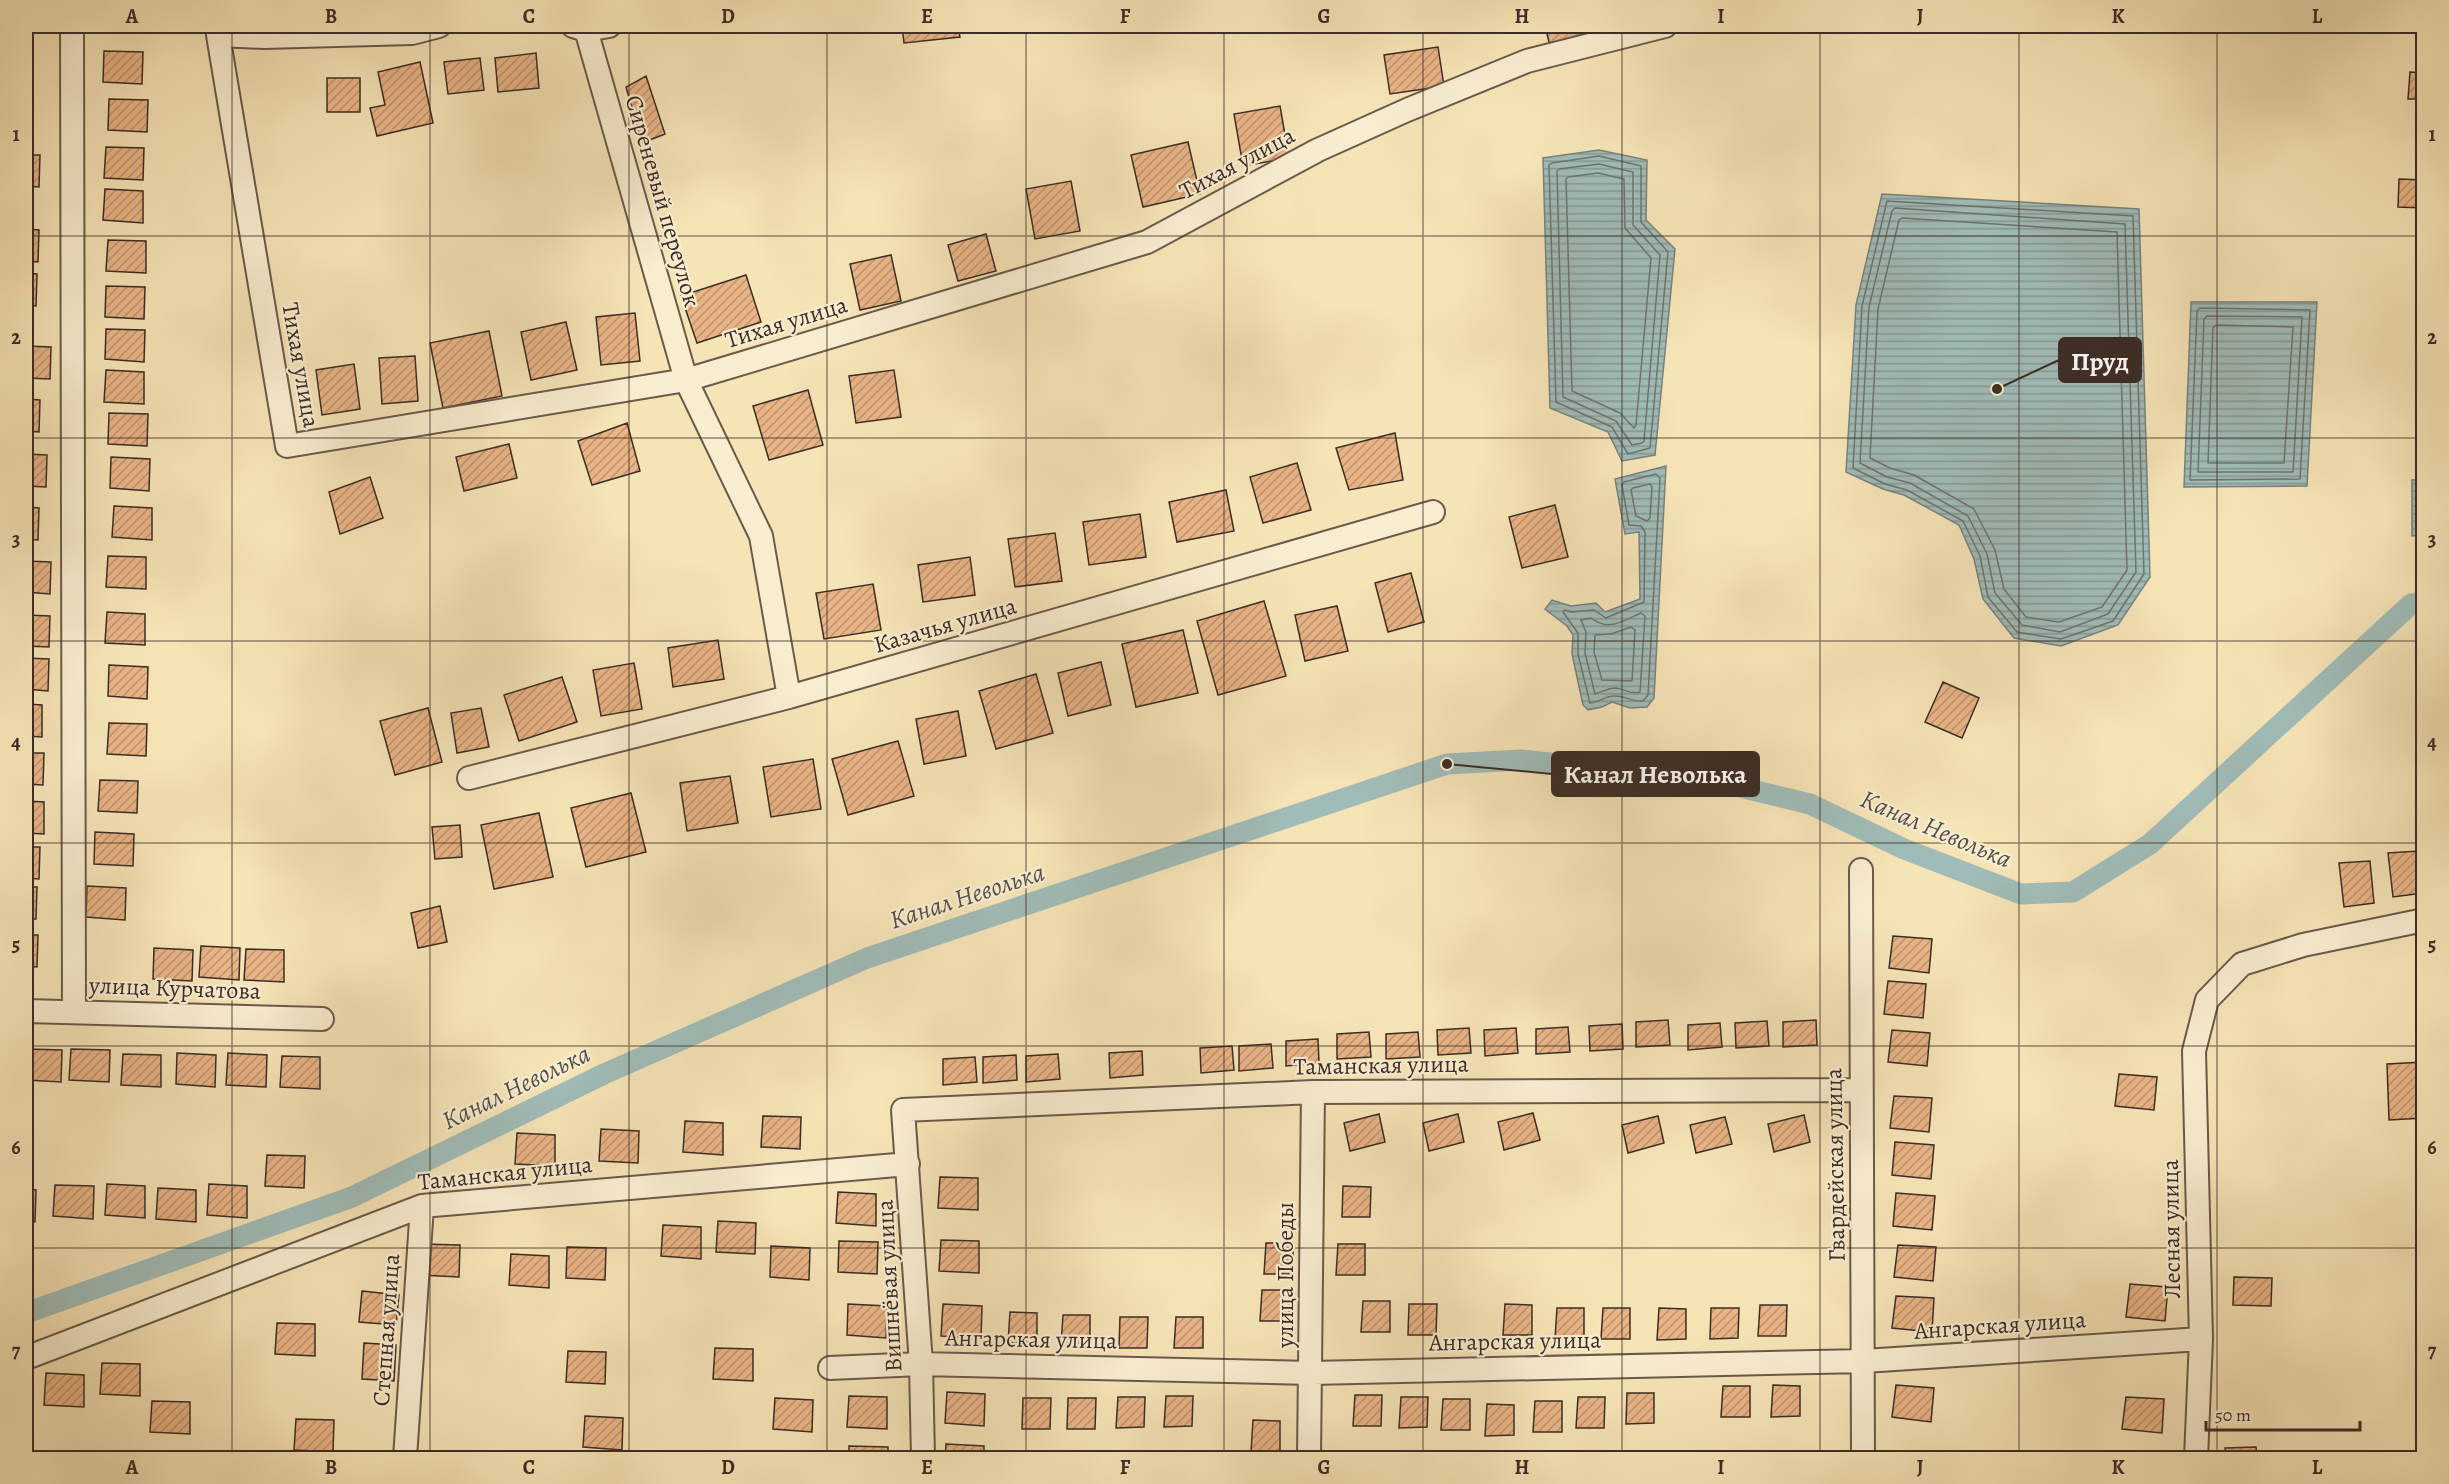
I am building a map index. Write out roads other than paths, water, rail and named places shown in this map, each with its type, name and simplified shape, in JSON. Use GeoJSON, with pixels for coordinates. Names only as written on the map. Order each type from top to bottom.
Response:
{"type":"FeatureCollection","features":[{"type":"Feature","properties":{"kind":"street"},"geometry":{"type":"LineString","coordinates":[[72,26],[74,1012]]}},
{"type":"Feature","properties":{"kind":"street","name":"Тихая улица"},"geometry":{"type":"LineString","coordinates":[[438,26],[412,33],[264,37],[218,35],[287,446],[686,380],[1148,242],[1318,150],[1407,110],[1527,61],[1665,26]]}},
{"type":"Feature","properties":{"kind":"street"},"geometry":{"type":"LineString","coordinates":[[581,27],[609,26]]}},
{"type":"Feature","properties":{"kind":"street","name":"Сиреневый переулок"},"geometry":{"type":"LineString","coordinates":[[581,27],[686,380],[760,536],[789,697]]}},
{"type":"Feature","properties":{"kind":"street","name":"Казачья улица"},"geometry":{"type":"LineString","coordinates":[[469,778],[789,697],[1433,512]]}},
{"type":"Feature","properties":{"kind":"street","name":"Гвардейская улица"},"geometry":{"type":"LineString","coordinates":[[1861,870],[1863,1458]]}},
{"type":"Feature","properties":{"kind":"street","name":"Лесная улица"},"geometry":{"type":"LineString","coordinates":[[2196,1458],[2201,1339],[2194,1051],[2207,1000],[2242,964],[2303,945],[2424,920]]}},
{"type":"Feature","properties":{"kind":"street","name":"улица Курчатова"},"geometry":{"type":"LineString","coordinates":[[26,1011],[322,1019]]}},
{"type":"Feature","properties":{"kind":"street","name":"Таманская улица"},"geometry":{"type":"LineString","coordinates":[[903,1110],[1313,1092],[1861,1090]]}},
{"type":"Feature","properties":{"kind":"street","name":"улица Победы"},"geometry":{"type":"LineString","coordinates":[[1309,1458],[1313,1092]]}},
{"type":"Feature","properties":{"kind":"street","name":"Вишнёвая улица"},"geometry":{"type":"LineString","coordinates":[[903,1110],[921,1364],[923,1458]]}},
{"type":"Feature","properties":{"kind":"street","name":"Таманская улица"},"geometry":{"type":"LineString","coordinates":[[26,1358],[422,1206],[908,1164]]}},
{"type":"Feature","properties":{"kind":"street","name":"Степная улица"},"geometry":{"type":"LineString","coordinates":[[405,1458],[422,1206]]}},
{"type":"Feature","properties":{"kind":"street","name":"Ангарская улица"},"geometry":{"type":"LineString","coordinates":[[831,1368],[921,1364],[1311,1373],[1864,1361],[2201,1339]]}},
{"type":"Feature","properties":{"kind":"water"},"geometry":{"type":"Polygon","coordinates":[[[1599,150],[1647,160],[1646,220],[1675,249],[1655,455],[1622,461],[1608,432],[1550,408],[1543,158],[1599,150]]]}},
{"type":"Feature","properties":{"kind":"water"},"geometry":{"type":"Polygon","coordinates":[[[1882,194],[2139,209],[2150,577],[2118,625],[2061,646],[2014,638],[1983,599],[1974,559],[1959,525],[1904,495],[1883,489],[1846,472],[1856,305],[1882,194]]]}},
{"type":"Feature","properties":{"kind":"water"},"geometry":{"type":"Polygon","coordinates":[[[2191,302],[2317,302],[2307,486],[2184,487],[2191,302]]]}},
{"type":"Feature","properties":{"kind":"water"},"geometry":{"type":"Polygon","coordinates":[[[1666,466],[1654,698],[1647,707],[1630,708],[1612,702],[1588,710],[1583,705],[1572,654],[1573,635],[1567,626],[1545,609],[1552,600],[1571,606],[1596,603],[1605,612],[1640,599],[1639,532],[1625,534],[1615,479],[1666,466]]]}},
{"type":"Feature","properties":{"kind":"water"},"geometry":{"type":"Polygon","coordinates":[[[2423,479],[2423,535],[2412,536],[2412,480],[2423,479]]]}},
{"type":"Feature","properties":{"kind":"waterway","name":"Канал Неволька"},"geometry":{"type":"LineString","coordinates":[[26,1313],[352,1197],[604,1074],[867,958],[1447,764],[1521,760],[1707,779],[1810,804],[1904,849],[2021,894],[2073,892],[2150,844],[2411,604],[2424,602]]}},
{"type":"Feature","properties":{"kind":"place","name":"Пруд"},"geometry":{"type":"Point","coordinates":[1997,389]}},
{"type":"Feature","properties":{"kind":"place","name":"Канал Неволька"},"geometry":{"type":"Point","coordinates":[1447,764]}}]}
